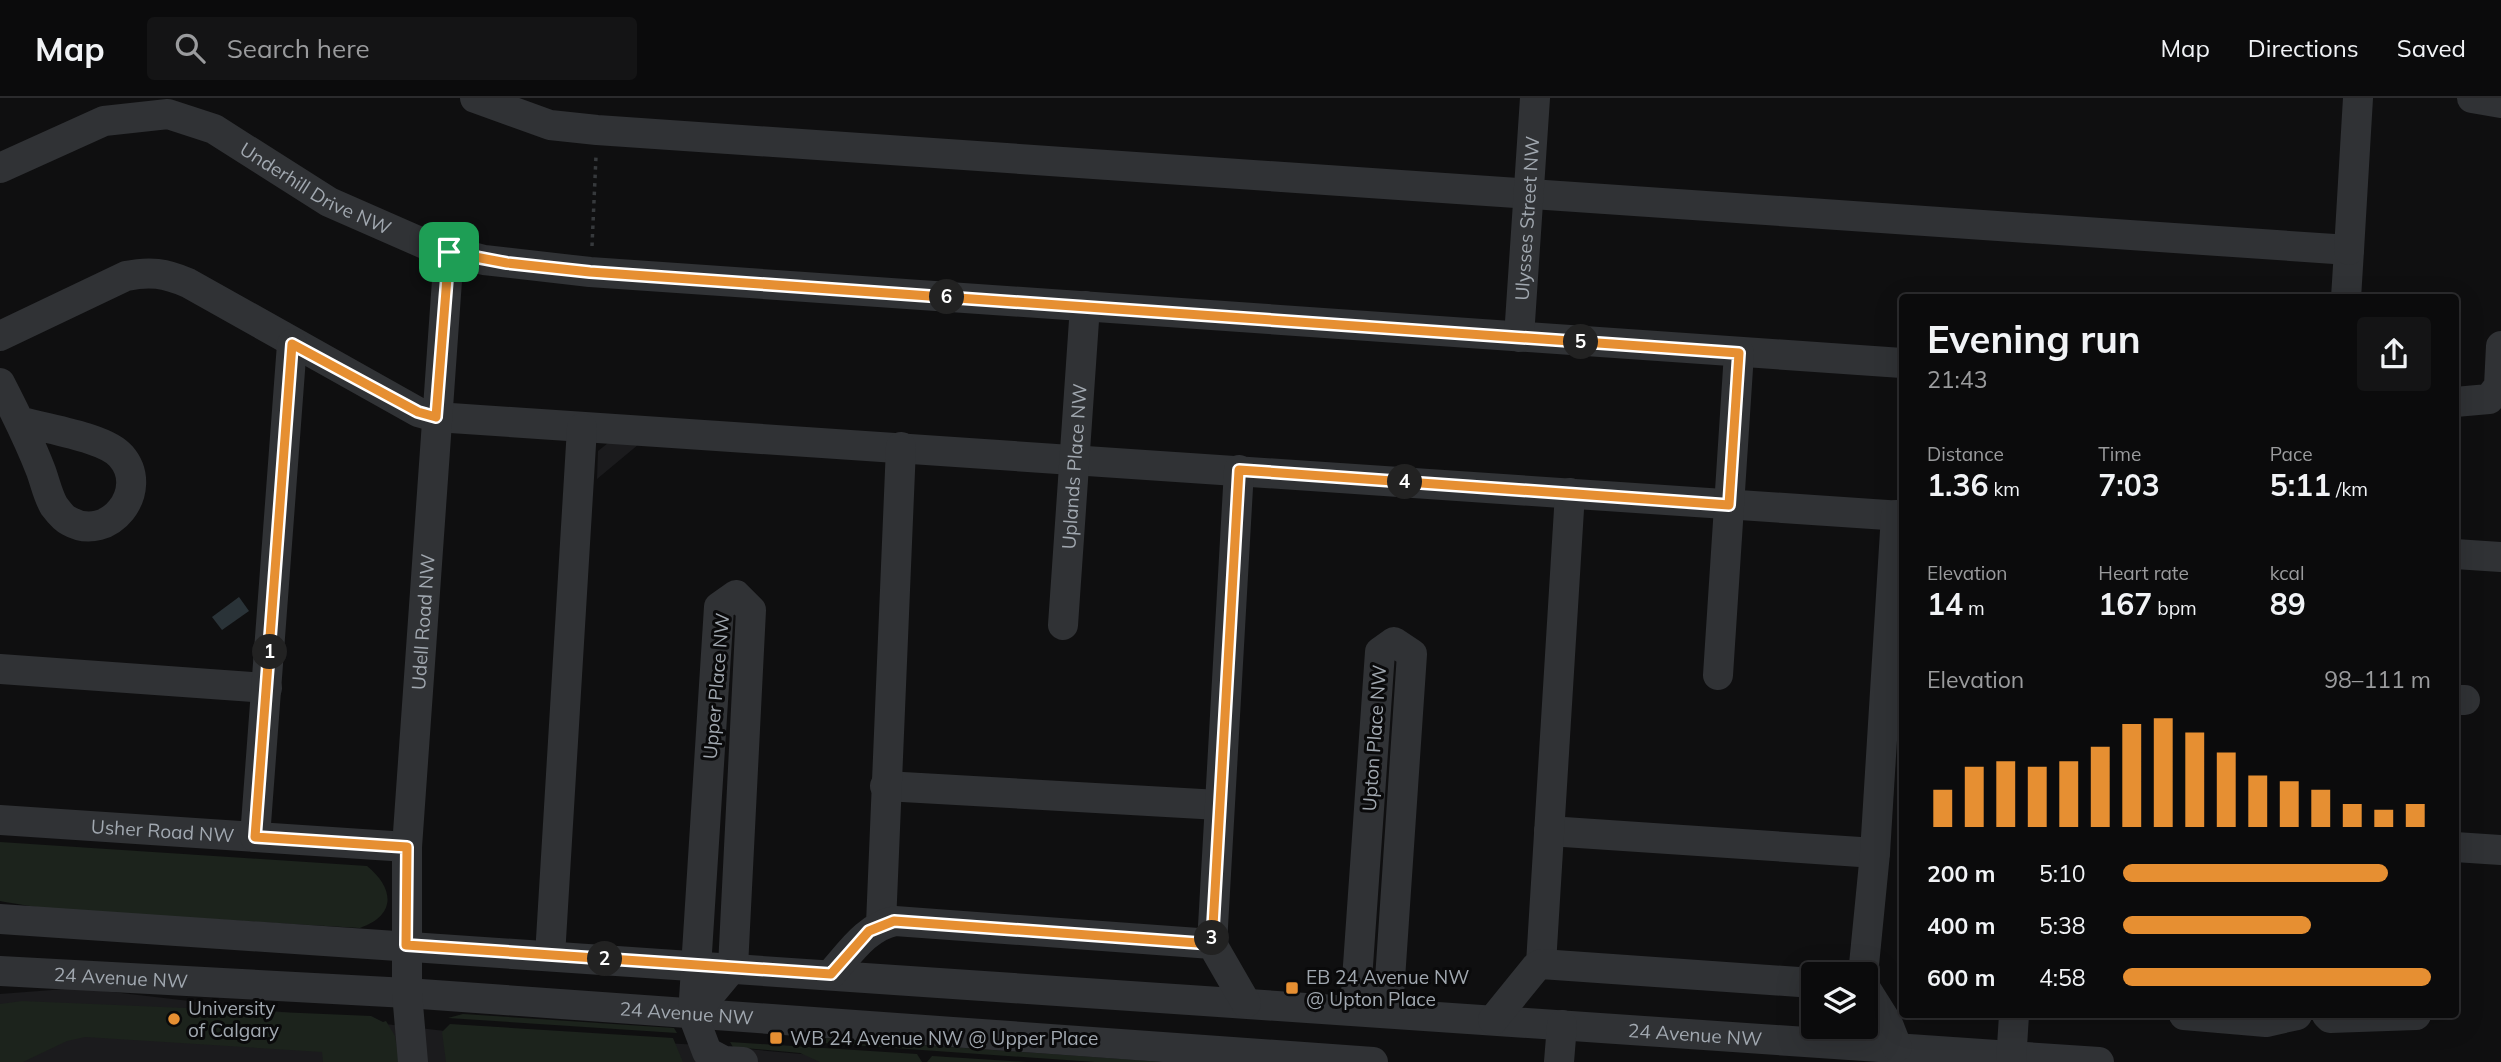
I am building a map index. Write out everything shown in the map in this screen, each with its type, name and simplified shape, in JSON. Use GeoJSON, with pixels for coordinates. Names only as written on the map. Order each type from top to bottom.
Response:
{"type":"FeatureCollection","features":[{"type":"Feature","properties":{"kind":"street"},"geometry":{"type":"LineString","coordinates":[[475,98],[550,125],[597,130],[2349,250]]}},
{"type":"Feature","properties":{"kind":"street","name":"Ulysses Street NW"},"geometry":{"type":"LineString","coordinates":[[1519,337],[1535,98]]}},
{"type":"Feature","properties":{"kind":"street"},"geometry":{"type":"LineString","coordinates":[[2346,294],[2358,98]]}},
{"type":"Feature","properties":{"kind":"street"},"geometry":{"type":"LineString","coordinates":[[2472,98],[2501,103]]}},
{"type":"Feature","properties":{"kind":"street","name":"Underhill Drive NW"},"geometry":{"type":"LineString","coordinates":[[0,169],[104,121],[168,114],[215,129],[330,202],[449,252],[507,263],[590,272],[1899,363]]}},
{"type":"Feature","properties":{"kind":"street","name":"Udell Road NW"},"geometry":{"type":"LineString","coordinates":[[413,1062],[407,993],[407,847],[449,252]]}},
{"type":"Feature","properties":{"kind":"street"},"geometry":{"type":"LineString","coordinates":[[0,336],[126,276],[147,271],[167,274],[188,283],[292,344],[418,412],[436,417],[1899,515],[1875,853],[1864,962]]}},
{"type":"Feature","properties":{"kind":"street","name":"Uplands Place NW"},"geometry":{"type":"LineString","coordinates":[[1063,625],[1085,306]]}},
{"type":"Feature","properties":{"kind":"street"},"geometry":{"type":"LineString","coordinates":[[255,837],[292,344]]}},
{"type":"Feature","properties":{"kind":"street"},"geometry":{"type":"LineString","coordinates":[[2459,402],[2489,399],[2498,386],[2501,346]]}},
{"type":"Feature","properties":{"kind":"street"},"geometry":{"type":"LineString","coordinates":[[1718,675],[1739,353]]}},
{"type":"Feature","properties":{"kind":"street"},"geometry":{"type":"LineString","coordinates":[[0,383],[20,421]]}},
{"type":"Feature","properties":{"kind":"street"},"geometry":{"type":"LineString","coordinates":[[550,956],[582,428]]}},
{"type":"Feature","properties":{"kind":"street"},"geometry":{"type":"LineString","coordinates":[[881,924],[901,447]]}},
{"type":"Feature","properties":{"kind":"street"},"geometry":{"type":"LineString","coordinates":[[1239,470],[1212,944],[1245,1003]]}},
{"type":"Feature","properties":{"kind":"street"},"geometry":{"type":"LineString","coordinates":[[1541,964],[1570,494]]}},
{"type":"Feature","properties":{"kind":"street"},"geometry":{"type":"LineString","coordinates":[[2459,554],[2501,557]]}},
{"type":"Feature","properties":{"kind":"street","name":"Upper Place NW"},"geometry":{"type":"LineString","coordinates":[[693,1015],[719,607],[736,595],[751,610],[733,967]]}},
{"type":"Feature","properties":{"kind":"street","name":"Upton Place NW"},"geometry":{"type":"LineString","coordinates":[[1394,642],[1412,654],[1389,994],[1371,1007],[1356,994],[1380,652],[1394,642]]}},
{"type":"Feature","properties":{"kind":"street"},"geometry":{"type":"LineString","coordinates":[[0,669],[267,688]]}},
{"type":"Feature","properties":{"kind":"street"},"geometry":{"type":"LineString","coordinates":[[885,786],[1219,805]]}},
{"type":"Feature","properties":{"kind":"street","name":"Usher Road NW"},"geometry":{"type":"LineString","coordinates":[[0,820],[407,847]]}},
{"type":"Feature","properties":{"kind":"street"},"geometry":{"type":"LineString","coordinates":[[1549,831],[1875,853]]}},
{"type":"Feature","properties":{"kind":"street"},"geometry":{"type":"LineString","coordinates":[[2459,846],[2501,850]]}},
{"type":"Feature","properties":{"kind":"street"},"geometry":{"type":"LineString","coordinates":[[0,910],[74,922]]}},
{"type":"Feature","properties":{"kind":"street","name":"24 Avenue NW"},"geometry":{"type":"LineString","coordinates":[[0,919],[1245,1003],[1371,1007],[1493,1020],[1897,1047],[2011,1059],[2099,1062]]}},
{"type":"Feature","properties":{"kind":"street"},"geometry":{"type":"LineString","coordinates":[[831,974],[869,931],[894,921],[1212,944]]}},
{"type":"Feature","properties":{"kind":"street"},"geometry":{"type":"LineString","coordinates":[[1493,1020],[1541,964],[1801,982]]}},
{"type":"Feature","properties":{"kind":"street"},"geometry":{"type":"LineString","coordinates":[[730,1062],[707,1052],[693,1015],[733,967]]}},
{"type":"Feature","properties":{"kind":"street","name":"24 Avenue NW"},"geometry":{"type":"LineString","coordinates":[[0,971],[407,993],[1371,1062]]}},
{"type":"Feature","properties":{"kind":"street"},"geometry":{"type":"LineString","coordinates":[[0,992],[67,975]]}},
{"type":"Feature","properties":{"kind":"street"},"geometry":{"type":"LineString","coordinates":[[1371,1007],[1371,1062]]}},
{"type":"Feature","properties":{"kind":"street"},"geometry":{"type":"LineString","coordinates":[[1878,1008],[1897,1047]]}},
{"type":"Feature","properties":{"kind":"street"},"geometry":{"type":"LineString","coordinates":[[2011,1059],[2014,1018]]}},
{"type":"Feature","properties":{"kind":"street"},"geometry":{"type":"LineString","coordinates":[[2219,1018],[2266,1022],[2284,1018]]}},
{"type":"Feature","properties":{"kind":"street"},"geometry":{"type":"LineString","coordinates":[[1559,1062],[1562,1025]]}},
{"type":"Feature","properties":{"kind":"path"},"geometry":{"type":"LineString","coordinates":[[590,272],[597,130]]}},
{"type":"Feature","properties":{"kind":"shaded area"},"geometry":{"type":"Polygon","coordinates":[[[608,443],[639,444],[597,479],[598,451],[608,443]]]}},
{"type":"Feature","properties":{"kind":"shaded area"},"geometry":{"type":"Polygon","coordinates":[[[239,597],[249,611],[222,630],[212,617],[239,597]]]}},
{"type":"Feature","properties":{"kind":"shaded area"},"geometry":{"type":"Polygon","coordinates":[[[0,842],[367,866],[383,883],[388,900],[380,916],[360,928],[55,910],[0,901],[0,842]]]}},
{"type":"Feature","properties":{"kind":"shaded area","name":"University of Calgary"},"geometry":{"type":"Polygon","coordinates":[[[78,988],[462,1033],[702,1045],[891,1062],[0,1062],[0,994],[78,988]]]}},
{"type":"Feature","properties":{"kind":"shaded area"},"geometry":{"type":"Polygon","coordinates":[[[22,1001],[371,1016],[386,1021],[395,1036],[399,1062],[323,1062],[322,1052],[85,1037],[67,1041],[23,1062],[0,1062],[0,1004],[22,1001]]]}},
{"type":"Feature","properties":{"kind":"shaded area"},"geometry":{"type":"Polygon","coordinates":[[[463,1014],[674,1028],[677,1033],[448,1018],[463,1014]]]}},
{"type":"Feature","properties":{"kind":"shaded area"},"geometry":{"type":"Polygon","coordinates":[[[450,1024],[673,1038],[683,1062],[446,1062],[442,1032],[450,1024]]]}},
{"type":"Feature","properties":{"kind":"shaded area"},"geometry":{"type":"Polygon","coordinates":[[[794,1036],[1165,1062],[1095,1062],[794,1041],[794,1036]]]}},
{"type":"Feature","properties":{"kind":"shaded area"},"geometry":{"type":"Polygon","coordinates":[[[730,1042],[917,1054],[922,1062],[820,1062],[800,1053],[733,1047],[730,1042]]]}},
{"type":"Feature","properties":{"kind":"shaded area"},"geometry":{"type":"Polygon","coordinates":[[[932,1056],[1027,1062],[927,1062],[932,1056]]]}},
{"type":"Feature","properties":{"kind":"place","name":"EB 24 Avenue NW @ Upton Place"},"geometry":{"type":"Point","coordinates":[1292,988]}},
{"type":"Feature","properties":{"kind":"place","name":"University of Calgary"},"geometry":{"type":"Point","coordinates":[174,1019]}},
{"type":"Feature","properties":{"kind":"place","name":"WB 24 Avenue NW @ Upper Place"},"geometry":{"type":"Point","coordinates":[776,1038]}},
{"type":"Feature","properties":{"kind":"route"},"geometry":{"type":"LineString","coordinates":[[449,252],[484,260],[590,272],[1739,353],[1729,505],[1239,470],[1212,944],[894,921],[869,931],[831,974],[406,945],[404,919],[407,847],[255,837],[292,344],[418,412],[436,417],[449,252]]}}]}
